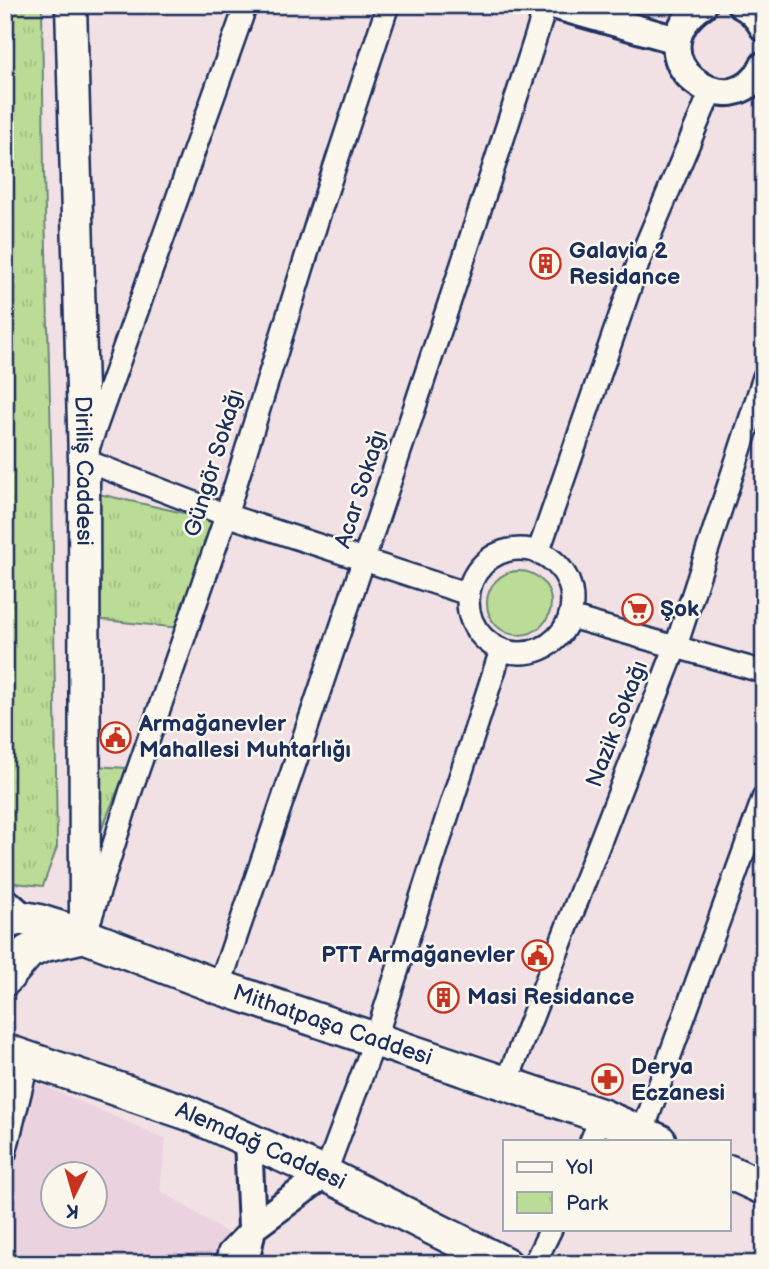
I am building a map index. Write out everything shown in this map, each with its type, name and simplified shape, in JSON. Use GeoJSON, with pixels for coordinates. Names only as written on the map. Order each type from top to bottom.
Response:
{"type":"FeatureCollection","features":[{"type":"Feature","properties":{"kind":"main road","name":"Diriliş Caddesi"},"geometry":{"type":"LineString","coordinates":[[72,5],[84,460],[86,936]]}},
{"type":"Feature","properties":{"kind":"main road","name":"Mithatpaşa Caddesi"},"geometry":{"type":"LineString","coordinates":[[8,914],[86,936],[219,987],[506,1084],[596,1129],[650,1137]]}},
{"type":"Feature","properties":{"kind":"main road"},"geometry":{"type":"LineString","coordinates":[[5,979],[29,952],[43,945],[86,936]]}},
{"type":"Feature","properties":{"kind":"main road","name":"Alemdağ Caddesi"},"geometry":{"type":"LineString","coordinates":[[5,1038],[18,1055],[188,1113],[325,1174],[505,1264]]}},
{"type":"Feature","properties":{"kind":"main road"},"geometry":{"type":"LineString","coordinates":[[730,1172],[764,1188]]}},
{"type":"Feature","properties":{"kind":"street"},"geometry":{"type":"LineString","coordinates":[[246,5],[84,460],[226,515],[468,594]]}},
{"type":"Feature","properties":{"kind":"street","name":"Güngör Sokağı"},"geometry":{"type":"LineString","coordinates":[[86,936],[131,790],[226,515],[318,218],[388,5]]}},
{"type":"Feature","properties":{"kind":"street","name":"Acar Sokağı"},"geometry":{"type":"LineString","coordinates":[[219,987],[365,560],[546,5]]}},
{"type":"Feature","properties":{"kind":"street"},"geometry":{"type":"LineString","coordinates":[[553,5],[677,40]]}},
{"type":"Feature","properties":{"kind":"street"},"geometry":{"type":"LineString","coordinates":[[703,5],[691,14],[682,26],[677,40],[677,54],[689,77],[699,86],[711,91],[725,92],[739,89],[751,82],[764,65]]}},
{"type":"Feature","properties":{"kind":"street"},"geometry":{"type":"LineString","coordinates":[[741,5],[758,18],[764,28]]}},
{"type":"Feature","properties":{"kind":"street"},"geometry":{"type":"LineString","coordinates":[[538,553],[639,261],[711,91]]}},
{"type":"Feature","properties":{"kind":"street","name":"Nazik Sokağı"},"geometry":{"type":"LineString","coordinates":[[506,1084],[676,646],[764,377]]}},
{"type":"Feature","properties":{"kind":"street"},"geometry":{"type":"LineString","coordinates":[[520,549],[538,553],[557,565],[568,580],[572,598],[570,617],[564,629],[552,642],[536,651],[518,653],[501,650],[487,642],[475,628],[469,612],[468,594],[477,571],[490,558],[520,549]]}},
{"type":"Feature","properties":{"kind":"street"},"geometry":{"type":"LineString","coordinates":[[570,617],[764,672]]}},
{"type":"Feature","properties":{"kind":"street"},"geometry":{"type":"LineString","coordinates":[[226,1264],[229,1252],[252,1228],[325,1174],[375,1040],[501,650]]}},
{"type":"Feature","properties":{"kind":"street"},"geometry":{"type":"LineString","coordinates":[[650,1137],[764,796]]}},
{"type":"Feature","properties":{"kind":"street"},"geometry":{"type":"LineString","coordinates":[[5,1153],[25,1073],[18,1055]]}},
{"type":"Feature","properties":{"kind":"street"},"geometry":{"type":"LineString","coordinates":[[245,1264],[252,1228],[248,1140]]}},
{"type":"Feature","properties":{"kind":"street"},"geometry":{"type":"LineString","coordinates":[[534,1264],[551,1230]]}},
{"type":"Feature","properties":{"kind":"shaded area"},"geometry":{"type":"Polygon","coordinates":[[[30,1080],[166,1139],[160,1190],[227,1233],[221,1264],[5,1264],[5,1180],[30,1080]]]}},
{"type":"Feature","properties":{"kind":"green space"},"geometry":{"type":"Polygon","coordinates":[[[5,5],[42,5],[57,847],[43,886],[5,882],[5,5]]]}},
{"type":"Feature","properties":{"kind":"green space"},"geometry":{"type":"Polygon","coordinates":[[[90,492],[224,522],[189,629],[85,618],[90,492]]]}},
{"type":"Feature","properties":{"kind":"green space"},"geometry":{"type":"Polygon","coordinates":[[[513,571],[525,571],[542,580],[549,591],[549,615],[542,626],[525,635],[513,635],[501,630],[492,621],[487,609],[487,597],[492,585],[501,576],[513,571]]]}},
{"type":"Feature","properties":{"kind":"green space"},"geometry":{"type":"Polygon","coordinates":[[[92,766],[127,768],[98,838],[92,766]]]}},
{"type":"Feature","properties":{"kind":"place","name":"Galavia 2 Residance"},"geometry":{"type":"Point","coordinates":[546,264]}},
{"type":"Feature","properties":{"kind":"place","name":"Şok"},"geometry":{"type":"Point","coordinates":[637,609]}},
{"type":"Feature","properties":{"kind":"place","name":"Armağanevler Mahallesi Muhtarlığı"},"geometry":{"type":"Point","coordinates":[116,737]}},
{"type":"Feature","properties":{"kind":"place","name":"PTT Armağanevler"},"geometry":{"type":"Point","coordinates":[538,955]}},
{"type":"Feature","properties":{"kind":"place","name":"Masi Residance"},"geometry":{"type":"Point","coordinates":[444,997]}},
{"type":"Feature","properties":{"kind":"place","name":"Derya Eczanesi"},"geometry":{"type":"Point","coordinates":[608,1080]}}]}
